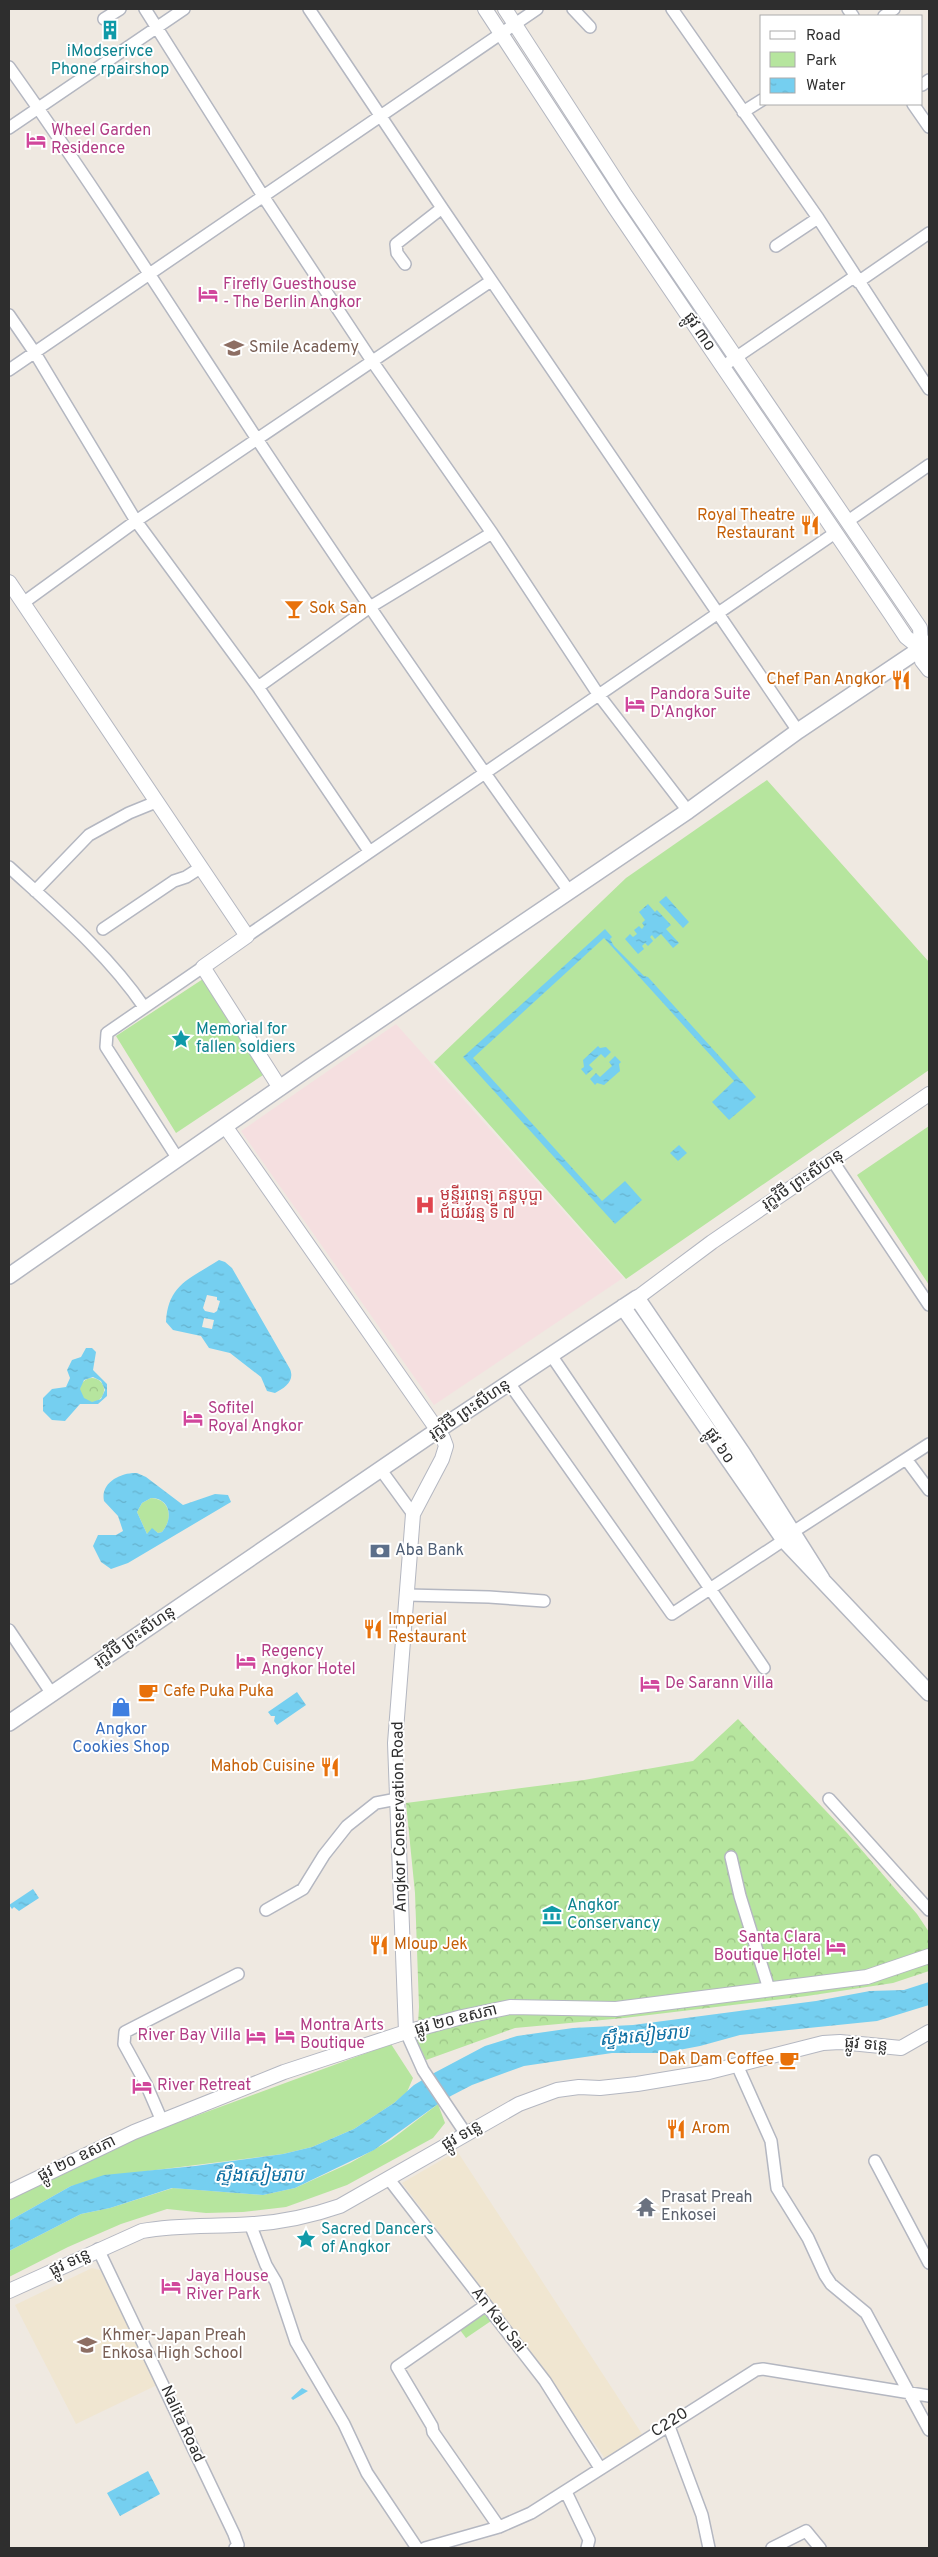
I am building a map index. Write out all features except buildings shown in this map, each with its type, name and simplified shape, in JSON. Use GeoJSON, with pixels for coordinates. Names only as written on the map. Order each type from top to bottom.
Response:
{"type":"FeatureCollection","features":[{"type":"Feature","properties":{"kind":"main road"},"geometry":{"type":"LineString","coordinates":[[9,1276],[280,1088],[688,811],[798,731],[925,646]]}},
{"type":"Feature","properties":{"kind":"main road","name":"រុក្ខវិថី ព្រះសីហនុ"},"geometry":{"type":"LineString","coordinates":[[9,1723],[438,1430],[637,1298]]}},
{"type":"Feature","properties":{"kind":"main road","name":"ផ្លូវ ៦០"},"geometry":{"type":"LineString","coordinates":[[637,1298],[789,1536]]}},
{"type":"Feature","properties":{"kind":"main road","name":"ផ្លូវ ៦០"},"geometry":{"type":"LineString","coordinates":[[624,1307],[822,1579],[929,1693]]}},
{"type":"Feature","properties":{"kind":"street"},"geometry":{"type":"LineString","coordinates":[[104,19],[120,9]]}},
{"type":"Feature","properties":{"kind":"street"},"geometry":{"type":"LineString","coordinates":[[145,9],[263,196],[372,361],[492,533],[598,694],[688,811]]}},
{"type":"Feature","properties":{"kind":"street"},"geometry":{"type":"LineString","coordinates":[[9,128],[184,9]]}},
{"type":"Feature","properties":{"kind":"street"},"geometry":{"type":"LineString","coordinates":[[309,9],[491,281],[798,731]]}},
{"type":"Feature","properties":{"kind":"street","name":"ផ្លូវ ៣០"},"geometry":{"type":"LineString","coordinates":[[485,9],[722,367],[906,637],[925,646]]}},
{"type":"Feature","properties":{"kind":"street","name":"ផ្លូវ ៣០"},"geometry":{"type":"LineString","coordinates":[[505,9],[626,196],[920,628],[925,646],[922,661],[929,670]]}},
{"type":"Feature","properties":{"kind":"street"},"geometry":{"type":"LineString","coordinates":[[9,370],[537,9]]}},
{"type":"Feature","properties":{"kind":"street"},"geometry":{"type":"LineString","coordinates":[[573,9],[590,27]]}},
{"type":"Feature","properties":{"kind":"street"},"geometry":{"type":"LineString","coordinates":[[672,9],[818,218],[929,389]]}},
{"type":"Feature","properties":{"kind":"street"},"geometry":{"type":"LineString","coordinates":[[9,67],[150,274],[370,607],[483,772],[569,891]]}},
{"type":"Feature","properties":{"kind":"street"},"geometry":{"type":"LineString","coordinates":[[743,112],[760,101]]}},
{"type":"Feature","properties":{"kind":"street"},"geometry":{"type":"LineString","coordinates":[[915,105],[929,127]]}},
{"type":"Feature","properties":{"kind":"street"},"geometry":{"type":"LineString","coordinates":[[406,264],[397,253],[396,244],[442,208]]}},
{"type":"Feature","properties":{"kind":"street"},"geometry":{"type":"LineString","coordinates":[[776,246],[818,218]]}},
{"type":"Feature","properties":{"kind":"street"},"geometry":{"type":"LineString","coordinates":[[722,367],[929,232]]}},
{"type":"Feature","properties":{"kind":"street"},"geometry":{"type":"LineString","coordinates":[[23,603],[136,521],[491,281]]}},
{"type":"Feature","properties":{"kind":"street"},"geometry":{"type":"LineString","coordinates":[[9,315],[35,353],[136,521],[258,687],[369,851]]}},
{"type":"Feature","properties":{"kind":"street"},"geometry":{"type":"LineString","coordinates":[[848,521],[929,465]]}},
{"type":"Feature","properties":{"kind":"street"},"geometry":{"type":"LineString","coordinates":[[258,687],[370,607],[492,533]]}},
{"type":"Feature","properties":{"kind":"street"},"geometry":{"type":"LineString","coordinates":[[178,1159],[106,1047],[107,1033],[483,772],[718,615],[835,533]]}},
{"type":"Feature","properties":{"kind":"street"},"geometry":{"type":"LineString","coordinates":[[9,582],[247,936]]}},
{"type":"Feature","properties":{"kind":"street"},"geometry":{"type":"LineString","coordinates":[[35,891],[89,835],[129,813],[156,802]]}},
{"type":"Feature","properties":{"kind":"street"},"geometry":{"type":"LineString","coordinates":[[9,867],[98,952],[144,1007]]}},
{"type":"Feature","properties":{"kind":"street"},"geometry":{"type":"LineString","coordinates":[[103,930],[174,881],[186,877],[200,868]]}},
{"type":"Feature","properties":{"kind":"street"},"geometry":{"type":"LineString","coordinates":[[203,967],[280,1088]]}},
{"type":"Feature","properties":{"kind":"street","name":"រុក្ខវិថី ព្រះសីហនុ"},"geometry":{"type":"LineString","coordinates":[[637,1298],[712,1242],[929,1094]]}},
{"type":"Feature","properties":{"kind":"street"},"geometry":{"type":"LineString","coordinates":[[225,1126],[438,1430],[446,1446],[442,1459],[413,1514],[381,1470]]}},
{"type":"Feature","properties":{"kind":"street"},"geometry":{"type":"LineString","coordinates":[[832,1160],[929,1305]]}},
{"type":"Feature","properties":{"kind":"street"},"geometry":{"type":"LineString","coordinates":[[551,1355],[764,1668]]}},
{"type":"Feature","properties":{"kind":"street"},"geometry":{"type":"LineString","coordinates":[[509,1383],[672,1614],[929,1444]]}},
{"type":"Feature","properties":{"kind":"street"},"geometry":{"type":"LineString","coordinates":[[906,1459],[929,1490]]}},
{"type":"Feature","properties":{"kind":"street","name":"Angkor Conservation Road"},"geometry":{"type":"LineString","coordinates":[[406,2032],[395,1743],[413,1514]]}},
{"type":"Feature","properties":{"kind":"street"},"geometry":{"type":"LineString","coordinates":[[406,1595],[490,1597],[544,1601]]}},
{"type":"Feature","properties":{"kind":"street"},"geometry":{"type":"LineString","coordinates":[[9,1630],[52,1694]]}},
{"type":"Feature","properties":{"kind":"street"},"geometry":{"type":"LineString","coordinates":[[266,1910],[303,1889],[324,1855],[347,1826],[376,1803],[398,1799]]}},
{"type":"Feature","properties":{"kind":"street"},"geometry":{"type":"LineString","coordinates":[[829,1799],[929,1910]]}},
{"type":"Feature","properties":{"kind":"street"},"geometry":{"type":"LineString","coordinates":[[730,1857],[740,1896],[769,1988]]}},
{"type":"Feature","properties":{"kind":"street","name":"ផ្លូវ ២០ ឧសភា"},"geometry":{"type":"LineString","coordinates":[[9,2192],[162,2121],[284,2072],[406,2032],[493,2009],[616,2009],[867,1977],[929,1956]]}},
{"type":"Feature","properties":{"kind":"street"},"geometry":{"type":"LineString","coordinates":[[162,2121],[146,2084],[124,2044],[125,2032],[238,1974]]}},
{"type":"Feature","properties":{"kind":"street"},"geometry":{"type":"LineString","coordinates":[[406,2032],[423,2070],[466,2134]]}},
{"type":"Feature","properties":{"kind":"street","name":"ផ្លូវ ទន្លេ"},"geometry":{"type":"LineString","coordinates":[[9,2291],[98,2249],[142,2231],[164,2227],[252,2224],[310,2216],[340,2206],[519,2104],[557,2090],[579,2086],[600,2088],[637,2084],[737,2065],[802,2047],[832,2042],[901,2048],[929,2032]]}},
{"type":"Feature","properties":{"kind":"street"},"geometry":{"type":"LineString","coordinates":[[737,2065],[771,2141],[777,2188],[808,2238],[831,2284],[866,2313],[911,2392],[929,2430]]}},
{"type":"Feature","properties":{"kind":"street"},"geometry":{"type":"LineString","coordinates":[[875,2161],[928,2259]]}},
{"type":"Feature","properties":{"kind":"street","name":"An Kau Sai"},"geometry":{"type":"LineString","coordinates":[[388,2178],[545,2381],[600,2468]]}},
{"type":"Feature","properties":{"kind":"street"},"geometry":{"type":"LineString","coordinates":[[252,2224],[266,2265],[276,2282],[296,2342],[344,2424],[367,2474],[417,2548]]}},
{"type":"Feature","properties":{"kind":"street","name":"Nalita Road"},"geometry":{"type":"LineString","coordinates":[[98,2249],[237,2546]]}},
{"type":"Feature","properties":{"kind":"street"},"geometry":{"type":"LineString","coordinates":[[486,2305],[397,2366],[434,2432],[499,2527]]}},
{"type":"Feature","properties":{"kind":"street","name":"C220"},"geometry":{"type":"LineString","coordinates":[[425,2548],[442,2547],[499,2527],[531,2513],[748,2374],[764,2369],[929,2396]]}},
{"type":"Feature","properties":{"kind":"street"},"geometry":{"type":"LineString","coordinates":[[668,2424],[702,2515],[709,2548]]}},
{"type":"Feature","properties":{"kind":"street"},"geometry":{"type":"LineString","coordinates":[[566,2492],[590,2540],[587,2548]]}},
{"type":"Feature","properties":{"kind":"street"},"geometry":{"type":"LineString","coordinates":[[772,2548],[806,2531],[820,2548]]}},
{"type":"Feature","properties":{"kind":"shaded area","name":"មន្ទីរពេទ្យ គន្ធបុប្ផា ជ័យវ័រន្ម ទី ៧"},"geometry":{"type":"Polygon","coordinates":[[[396,1024],[623,1278],[434,1405],[241,1131],[396,1024]]]}},
{"type":"Feature","properties":{"kind":"shaded area"},"geometry":{"type":"Polygon","coordinates":[[[457,2151],[642,2434],[606,2460],[543,2369],[402,2183],[457,2151]]]}},
{"type":"Feature","properties":{"kind":"shaded area","name":"Khmer-Japan Preah Enkosa High School"},"geometry":{"type":"Polygon","coordinates":[[[92,2268],[100,2270],[157,2385],[76,2424],[15,2305],[92,2268]]]}},
{"type":"Feature","properties":{"kind":"green space"},"geometry":{"type":"Polygon","coordinates":[[[767,780],[929,962],[929,1070],[626,1279],[434,1062],[626,878],[767,780]]]}},
{"type":"Feature","properties":{"kind":"green space"},"geometry":{"type":"Polygon","coordinates":[[[203,979],[263,1075],[176,1133],[116,1036],[203,979]]]}},
{"type":"Feature","properties":{"kind":"green space"},"geometry":{"type":"Polygon","coordinates":[[[929,1126],[929,1285],[857,1175],[929,1126]]]}},
{"type":"Feature","properties":{"kind":"green space"},"geometry":{"type":"Polygon","coordinates":[[[92,1378],[101,1381],[104,1390],[101,1399],[92,1402],[83,1399],[80,1390],[83,1381],[92,1378]]]}},
{"type":"Feature","properties":{"kind":"green space"},"geometry":{"type":"Polygon","coordinates":[[[151,1498],[162,1502],[166,1506],[169,1515],[166,1527],[162,1532],[158,1533],[154,1530],[147,1534],[137,1512],[142,1503],[151,1498]]]}},
{"type":"Feature","properties":{"kind":"green space"},"geometry":{"type":"Polygon","coordinates":[[[738,1719],[847,1833],[917,1914],[929,1932],[929,1971],[893,1983],[807,1996],[624,2018],[515,2028],[426,2060],[417,2041],[419,2007],[415,1893],[406,1803],[584,1780],[693,1761],[738,1719]]]}},
{"type":"Feature","properties":{"kind":"green space"},"geometry":{"type":"Polygon","coordinates":[[[391,2044],[413,2078],[407,2092],[394,2103],[354,2129],[312,2147],[283,2154],[140,2172],[71,2186],[9,2221],[9,2198],[141,2136],[391,2044]]]}},
{"type":"Feature","properties":{"kind":"green space"},"geometry":{"type":"Polygon","coordinates":[[[438,2104],[445,2123],[433,2138],[347,2185],[286,2207],[243,2212],[206,2213],[167,2209],[121,2224],[68,2247],[9,2277],[9,2251],[81,2214],[110,2208],[173,2188],[263,2195],[295,2188],[350,2163],[391,2140],[438,2104]]]}},
{"type":"Feature","properties":{"kind":"green space"},"geometry":{"type":"Polygon","coordinates":[[[483,2313],[491,2321],[466,2338],[460,2330],[483,2313]]]}},
{"type":"Feature","properties":{"kind":"water"},"geometry":{"type":"Polygon","coordinates":[[[666,896],[689,922],[683,928],[659,902],[666,896]]]}},
{"type":"Feature","properties":{"kind":"water"},"geometry":{"type":"Polygon","coordinates":[[[648,904],[655,912],[657,910],[671,925],[666,929],[679,943],[673,948],[661,934],[655,939],[652,935],[650,937],[653,941],[648,946],[645,943],[642,946],[644,949],[638,954],[625,939],[630,934],[633,937],[637,934],[634,930],[639,926],[642,929],[644,926],[642,923],[645,920],[639,912],[648,904]]]}},
{"type":"Feature","properties":{"kind":"water"},"geometry":{"type":"Polygon","coordinates":[[[605,929],[612,937],[610,939],[614,946],[644,976],[648,977],[756,1097],[729,1120],[712,1102],[734,1081],[604,938],[473,1058],[602,1201],[625,1181],[642,1200],[615,1224],[463,1057],[605,929]]]}},
{"type":"Feature","properties":{"kind":"water"},"geometry":{"type":"Polygon","coordinates":[[[598,1046],[600,1048],[606,1047],[611,1052],[605,1058],[601,1054],[589,1065],[593,1069],[586,1075],[581,1069],[584,1067],[583,1060],[598,1046]]]}},
{"type":"Feature","properties":{"kind":"water"},"geometry":{"type":"Polygon","coordinates":[[[615,1056],[621,1062],[619,1064],[620,1071],[604,1085],[597,1083],[595,1085],[590,1079],[596,1073],[600,1077],[612,1066],[609,1062],[615,1056]]]}},
{"type":"Feature","properties":{"kind":"water"},"geometry":{"type":"Polygon","coordinates":[[[679,1145],[687,1153],[678,1161],[670,1153],[679,1145]]]}},
{"type":"Feature","properties":{"kind":"water"},"geometry":{"type":"Polygon","coordinates":[[[219,1260],[232,1268],[290,1369],[290,1381],[275,1393],[267,1391],[261,1377],[230,1353],[209,1348],[201,1336],[173,1330],[166,1322],[171,1299],[176,1291],[190,1278],[219,1260]],[[207,1295],[203,1308],[205,1311],[214,1313],[217,1311],[220,1301],[217,1300],[217,1297],[207,1295]],[[204,1318],[202,1327],[212,1329],[214,1320],[204,1318]]]}},
{"type":"Feature","properties":{"kind":"water"},"geometry":{"type":"Polygon","coordinates":[[[86,1348],[92,1348],[96,1352],[93,1370],[107,1384],[107,1396],[98,1404],[80,1404],[65,1421],[52,1420],[43,1411],[43,1398],[52,1389],[66,1387],[70,1378],[67,1370],[72,1360],[81,1357],[86,1348]],[[93,1377],[84,1380],[80,1389],[84,1398],[92,1402],[101,1399],[105,1390],[101,1381],[93,1377]]]}},
{"type":"Feature","properties":{"kind":"water"},"geometry":{"type":"Polygon","coordinates":[[[137,1473],[146,1477],[183,1505],[215,1494],[228,1495],[231,1502],[128,1563],[111,1569],[101,1562],[93,1546],[98,1535],[116,1535],[123,1531],[118,1516],[104,1501],[105,1488],[119,1476],[137,1473]],[[151,1498],[142,1503],[137,1512],[147,1534],[152,1528],[158,1533],[162,1532],[168,1521],[169,1515],[166,1505],[157,1499],[151,1498]]]}},
{"type":"Feature","properties":{"kind":"water"},"geometry":{"type":"Polygon","coordinates":[[[297,1692],[306,1705],[277,1725],[274,1721],[275,1716],[271,1716],[268,1712],[297,1692]]]}},
{"type":"Feature","properties":{"kind":"water"},"geometry":{"type":"Polygon","coordinates":[[[33,1889],[39,1898],[19,1911],[14,1907],[12,1909],[9,1905],[33,1889]]]}},
{"type":"Feature","properties":{"kind":"water","name":"ស្ទឹងសៀមរាប"},"geometry":{"type":"Polygon","coordinates":[[[929,1982],[929,2005],[877,2021],[740,2035],[700,2046],[663,2053],[612,2053],[524,2066],[472,2085],[445,2099],[374,2150],[295,2188],[263,2195],[172,2188],[110,2208],[81,2214],[9,2251],[9,2221],[71,2186],[104,2175],[195,2166],[283,2154],[312,2147],[354,2129],[394,2103],[414,2085],[434,2073],[485,2046],[517,2036],[573,2028],[633,2025],[816,2001],[870,1991],[904,1990],[929,1982]]]}},
{"type":"Feature","properties":{"kind":"water"},"geometry":{"type":"Polygon","coordinates":[[[302,2388],[308,2391],[293,2400],[291,2398],[302,2388]]]}},
{"type":"Feature","properties":{"kind":"water"},"geometry":{"type":"Polygon","coordinates":[[[148,2471],[160,2494],[120,2516],[107,2493],[148,2471]]]}},
{"type":"Feature","properties":{"kind":"place","name":"iModserivce Phone rpairshop"},"geometry":{"type":"Point","coordinates":[110,30]}},
{"type":"Feature","properties":{"kind":"place","name":"Wheel Garden Residence"},"geometry":{"type":"Point","coordinates":[36,140]}},
{"type":"Feature","properties":{"kind":"place","name":"Firefly Guesthouse - The Berlin Angkor"},"geometry":{"type":"Point","coordinates":[208,294]}},
{"type":"Feature","properties":{"kind":"place","name":"Smile Academy"},"geometry":{"type":"Point","coordinates":[234,348]}},
{"type":"Feature","properties":{"kind":"place","name":"Royal Theatre Restaurant"},"geometry":{"type":"Point","coordinates":[810,525]}},
{"type":"Feature","properties":{"kind":"place","name":"Sok San"},"geometry":{"type":"Point","coordinates":[294,609]}},
{"type":"Feature","properties":{"kind":"place","name":"Chef Pan Angkor"},"geometry":{"type":"Point","coordinates":[901,680]}},
{"type":"Feature","properties":{"kind":"place","name":"Pandora Suite D'Angkor"},"geometry":{"type":"Point","coordinates":[635,704]}},
{"type":"Feature","properties":{"kind":"place","name":"Memorial for fallen soldiers"},"geometry":{"type":"Point","coordinates":[181,1039]}},
{"type":"Feature","properties":{"kind":"place","name":"មន្ទីរពេទ្យ គន្ធបុប្ផា ជ័យវ័រន្ម ទី ៧"},"geometry":{"type":"Point","coordinates":[425,1205]}},
{"type":"Feature","properties":{"kind":"place","name":"Sofitel Royal Angkor"},"geometry":{"type":"Point","coordinates":[193,1418]}},
{"type":"Feature","properties":{"kind":"place","name":"Aba Bank"},"geometry":{"type":"Point","coordinates":[380,1551]}},
{"type":"Feature","properties":{"kind":"place","name":"Imperial Restaurant"},"geometry":{"type":"Point","coordinates":[373,1629]}},
{"type":"Feature","properties":{"kind":"place","name":"Regency Angkor Hotel"},"geometry":{"type":"Point","coordinates":[246,1661]}},
{"type":"Feature","properties":{"kind":"place","name":"De Sarann Villa"},"geometry":{"type":"Point","coordinates":[650,1684]}},
{"type":"Feature","properties":{"kind":"place","name":"Cafe Puka Puka"},"geometry":{"type":"Point","coordinates":[148,1692]}},
{"type":"Feature","properties":{"kind":"place","name":"Angkor Cookies Shop"},"geometry":{"type":"Point","coordinates":[121,1707]}},
{"type":"Feature","properties":{"kind":"place","name":"Mahob Cuisine"},"geometry":{"type":"Point","coordinates":[330,1767]}},
{"type":"Feature","properties":{"kind":"place","name":"Angkor Conservancy"},"geometry":{"type":"Point","coordinates":[552,1915]}},
{"type":"Feature","properties":{"kind":"place","name":"Mloup Jek"},"geometry":{"type":"Point","coordinates":[379,1945]}},
{"type":"Feature","properties":{"kind":"place","name":"Santa Clara Boutique Hotel"},"geometry":{"type":"Point","coordinates":[836,1947]}},
{"type":"Feature","properties":{"kind":"place","name":"Montra Arts Boutique"},"geometry":{"type":"Point","coordinates":[285,2035]}},
{"type":"Feature","properties":{"kind":"place","name":"River Bay Villa"},"geometry":{"type":"Point","coordinates":[256,2036]}},
{"type":"Feature","properties":{"kind":"place","name":"Dak Dam Coffee"},"geometry":{"type":"Point","coordinates":[789,2060]}},
{"type":"Feature","properties":{"kind":"place","name":"River Retreat"},"geometry":{"type":"Point","coordinates":[142,2086]}},
{"type":"Feature","properties":{"kind":"place","name":"Arom"},"geometry":{"type":"Point","coordinates":[676,2129]}},
{"type":"Feature","properties":{"kind":"place","name":"Prasat Preah Enkosei"},"geometry":{"type":"Point","coordinates":[646,2207]}},
{"type":"Feature","properties":{"kind":"place","name":"Sacred Dancers of Angkor"},"geometry":{"type":"Point","coordinates":[306,2239]}},
{"type":"Feature","properties":{"kind":"place","name":"Jaya House River Park"},"geometry":{"type":"Point","coordinates":[171,2286]}},
{"type":"Feature","properties":{"kind":"place","name":"Khmer-Japan Preah Enkosa High School"},"geometry":{"type":"Point","coordinates":[87,2345]}}]}
